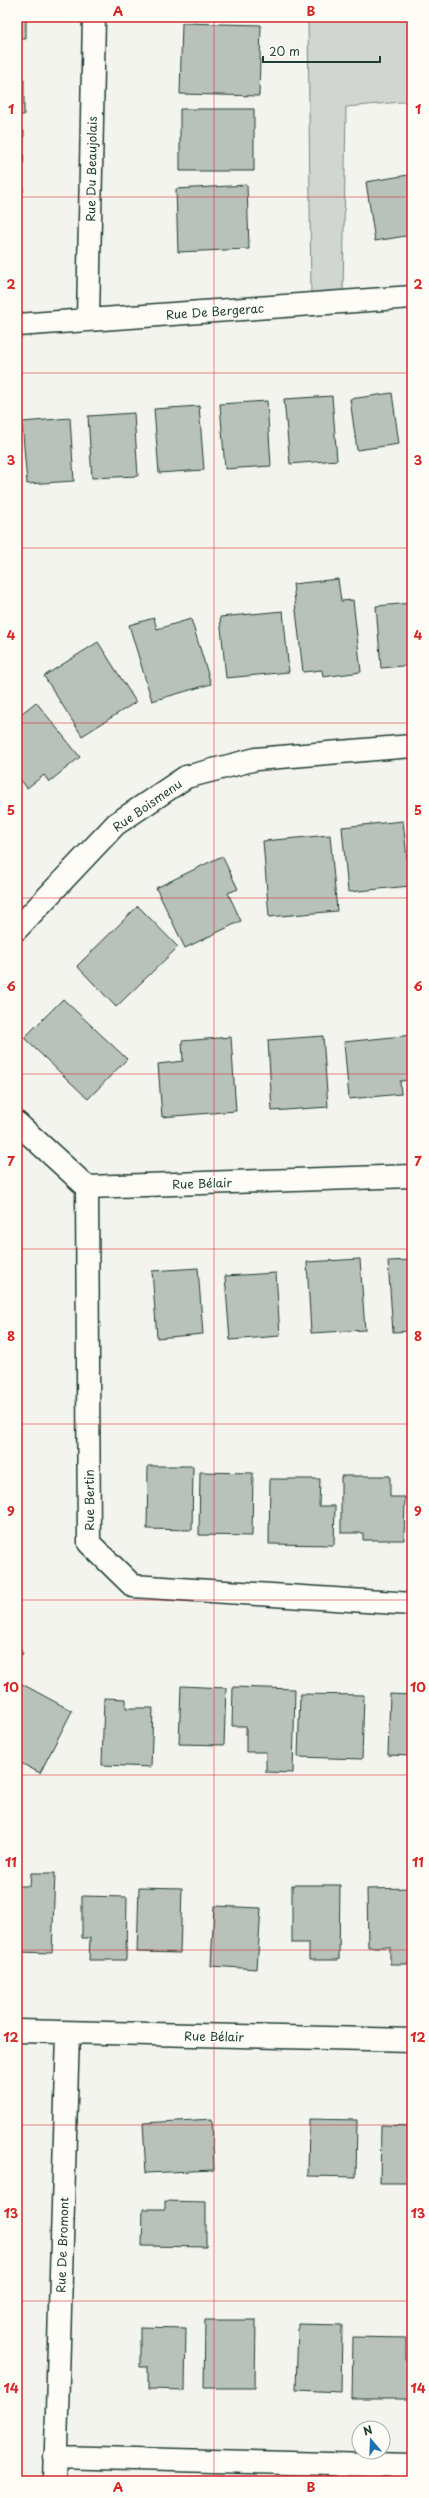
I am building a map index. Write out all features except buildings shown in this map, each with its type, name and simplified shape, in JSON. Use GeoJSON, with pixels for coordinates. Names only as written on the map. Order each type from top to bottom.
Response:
{"type":"FeatureCollection","features":[{"type":"Feature","properties":{"kind":"street","name":"Rue Du Beaujolais"},"geometry":{"type":"LineString","coordinates":[[88,320],[94,17]]}},
{"type":"Feature","properties":{"kind":"street","name":"Rue De Bergerac"},"geometry":{"type":"LineString","coordinates":[[17,325],[412,297]]}},
{"type":"Feature","properties":{"kind":"street","name":"Rue Boismenu"},"geometry":{"type":"LineString","coordinates":[[17,929],[116,824],[186,777],[256,759],[412,746]]}},
{"type":"Feature","properties":{"kind":"street"},"geometry":{"type":"LineString","coordinates":[[17,1123],[87,1187]]}},
{"type":"Feature","properties":{"kind":"street","name":"Rue Bélair"},"geometry":{"type":"LineString","coordinates":[[87,1187],[412,1176]]}},
{"type":"Feature","properties":{"kind":"street","name":"Rue Bertin"},"geometry":{"type":"LineString","coordinates":[[87,1187],[89,1543],[133,1586],[412,1604]]}},
{"type":"Feature","properties":{"kind":"street","name":"Rue Bélair"},"geometry":{"type":"LineString","coordinates":[[17,2031],[412,2040]]}},
{"type":"Feature","properties":{"kind":"street","name":"Rue De Bromont"},"geometry":{"type":"LineString","coordinates":[[54,2481],[68,2033]]}},
{"type":"Feature","properties":{"kind":"street"},"geometry":{"type":"LineString","coordinates":[[55,2457],[412,2466]]}},
{"type":"Feature","properties":{"kind":"shaded area"},"geometry":{"type":"Polygon","coordinates":[[[308,17],[412,17],[412,101],[346,107],[343,296],[311,298],[308,17]]]}}]}
